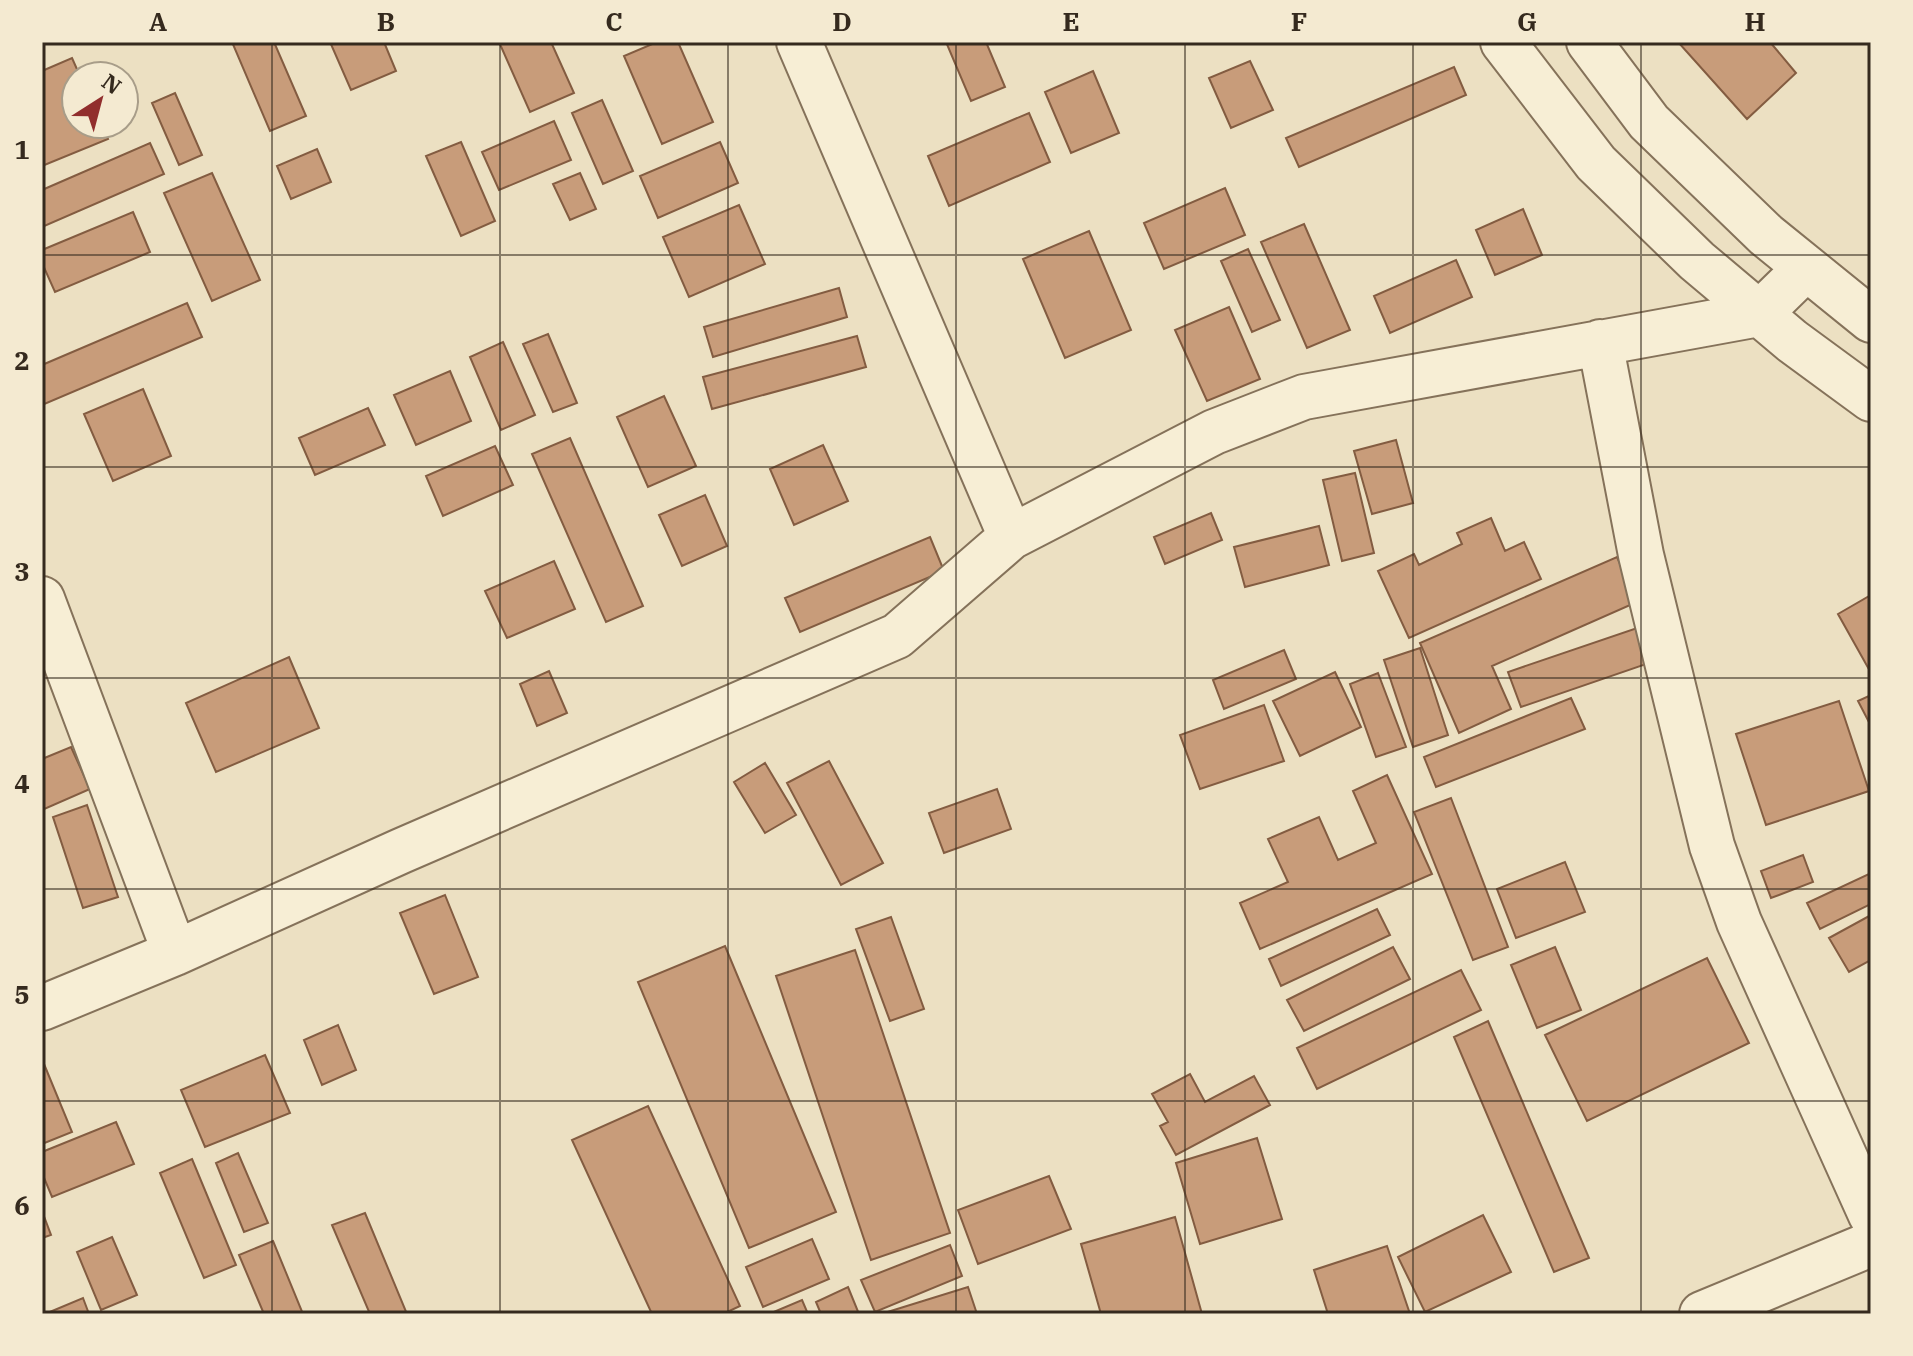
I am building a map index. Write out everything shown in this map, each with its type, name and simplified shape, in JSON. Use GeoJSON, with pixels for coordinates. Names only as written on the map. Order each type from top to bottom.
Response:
{"type":"FeatureCollection","features":[{"type":"Feature","properties":{"kind":"street"},"geometry":{"type":"LineString","coordinates":[[799,42],[1011,537]]}},
{"type":"Feature","properties":{"kind":"street"},"geometry":{"type":"LineString","coordinates":[[1503,42],[1596,163],[1697,261],[1792,341],[1871,399]]}},
{"type":"Feature","properties":{"kind":"street"},"geometry":{"type":"LineString","coordinates":[[1589,42],[1649,122],[1766,235],[1871,320]]}},
{"type":"Feature","properties":{"kind":"street"},"geometry":{"type":"LineString","coordinates":[[42,1008],[175,953],[401,851],[897,636],[1011,537],[1214,432],[1304,397],[1759,314],[1806,268]]}},
{"type":"Feature","properties":{"kind":"street"},"geometry":{"type":"LineString","coordinates":[[1600,342],[1641,555],[1712,846],[1739,922],[1871,1215]]}},
{"type":"Feature","properties":{"kind":"street"},"geometry":{"type":"LineString","coordinates":[[42,599],[175,953]]}},
{"type":"Feature","properties":{"kind":"street"},"geometry":{"type":"LineString","coordinates":[[1702,1314],[1871,1244]]}},
{"type":"Feature","properties":{"kind":"building"},"geometry":{"type":"Polygon","coordinates":[[[232,42],[274,42],[306,116],[270,131],[232,42]]]}},
{"type":"Feature","properties":{"kind":"building"},"geometry":{"type":"Polygon","coordinates":[[[330,42],[384,42],[396,71],[351,90],[330,42]]]}},
{"type":"Feature","properties":{"kind":"building"},"geometry":{"type":"Polygon","coordinates":[[[499,42],[551,42],[574,93],[530,112],[499,42]]]}},
{"type":"Feature","properties":{"kind":"building"},"geometry":{"type":"Polygon","coordinates":[[[657,42],[678,42],[713,122],[662,144],[624,56],[657,42]]]}},
{"type":"Feature","properties":{"kind":"building"},"geometry":{"type":"Polygon","coordinates":[[[946,42],[986,42],[1005,87],[971,101],[946,42]]]}},
{"type":"Feature","properties":{"kind":"building"},"geometry":{"type":"Polygon","coordinates":[[[1678,42],[1770,42],[1796,73],[1747,119],[1678,42]]]}},
{"type":"Feature","properties":{"kind":"building"},"geometry":{"type":"Polygon","coordinates":[[[1250,61],[1273,110],[1231,128],[1209,78],[1250,61]]]}},
{"type":"Feature","properties":{"kind":"building"},"geometry":{"type":"Polygon","coordinates":[[[60,63],[60,140],[106,140],[42,166],[42,71],[60,63]]]}},
{"type":"Feature","properties":{"kind":"building"},"geometry":{"type":"Polygon","coordinates":[[[1454,67],[1466,95],[1299,167],[1286,138],[1454,67]]]}},
{"type":"Feature","properties":{"kind":"building"},"geometry":{"type":"Polygon","coordinates":[[[1093,71],[1119,133],[1071,153],[1045,92],[1093,71]]]}},
{"type":"Feature","properties":{"kind":"building"},"geometry":{"type":"Polygon","coordinates":[[[175,93],[202,155],[179,165],[152,103],[175,93]]]}},
{"type":"Feature","properties":{"kind":"building"},"geometry":{"type":"Polygon","coordinates":[[[602,100],[633,171],[603,184],[572,113],[602,100]]]}},
{"type":"Feature","properties":{"kind":"building"},"geometry":{"type":"Polygon","coordinates":[[[1029,113],[1050,162],[949,206],[928,156],[1029,113]]]}},
{"type":"Feature","properties":{"kind":"building"},"geometry":{"type":"Polygon","coordinates":[[[554,121],[571,160],[499,190],[482,152],[554,121]]]}},
{"type":"Feature","properties":{"kind":"building"},"geometry":{"type":"Polygon","coordinates":[[[461,142],[495,221],[461,236],[426,156],[461,142]]]}},
{"type":"Feature","properties":{"kind":"building"},"geometry":{"type":"Polygon","coordinates":[[[720,142],[738,183],[658,218],[640,176],[720,142]]]}},
{"type":"Feature","properties":{"kind":"building"},"geometry":{"type":"Polygon","coordinates":[[[150,143],[164,174],[42,227],[42,190],[150,143]]]}},
{"type":"Feature","properties":{"kind":"building"},"geometry":{"type":"Polygon","coordinates":[[[317,149],[331,182],[291,199],[277,166],[317,149]]]}},
{"type":"Feature","properties":{"kind":"building"},"geometry":{"type":"Polygon","coordinates":[[[212,173],[260,280],[212,301],[164,193],[212,173]]]}},
{"type":"Feature","properties":{"kind":"building"},"geometry":{"type":"Polygon","coordinates":[[[580,173],[596,209],[570,220],[553,184],[580,173]]]}},
{"type":"Feature","properties":{"kind":"building"},"geometry":{"type":"Polygon","coordinates":[[[1225,188],[1245,235],[1164,269],[1144,223],[1225,188]]]}},
{"type":"Feature","properties":{"kind":"building"},"geometry":{"type":"Polygon","coordinates":[[[739,205],[765,264],[689,297],[663,237],[739,205]]]}},
{"type":"Feature","properties":{"kind":"building"},"geometry":{"type":"Polygon","coordinates":[[[1523,209],[1542,255],[1495,275],[1476,230],[1523,209]]]}},
{"type":"Feature","properties":{"kind":"building"},"geometry":{"type":"Polygon","coordinates":[[[133,212],[150,252],[55,292],[42,263],[42,250],[133,212]]]}},
{"type":"Feature","properties":{"kind":"building"},"geometry":{"type":"Polygon","coordinates":[[[1304,224],[1350,330],[1307,348],[1261,242],[1304,224]]]}},
{"type":"Feature","properties":{"kind":"building"},"geometry":{"type":"Polygon","coordinates":[[[1089,231],[1131,330],[1065,358],[1023,259],[1089,231]]]}},
{"type":"Feature","properties":{"kind":"building"},"geometry":{"type":"Polygon","coordinates":[[[1248,249],[1280,320],[1252,332],[1221,261],[1248,249]]]}},
{"type":"Feature","properties":{"kind":"building"},"geometry":{"type":"Polygon","coordinates":[[[1456,260],[1472,297],[1390,333],[1374,296],[1456,260]]]}},
{"type":"Feature","properties":{"kind":"building"},"geometry":{"type":"Polygon","coordinates":[[[839,288],[847,317],[713,357],[704,327],[839,288]]]}},
{"type":"Feature","properties":{"kind":"building"},"geometry":{"type":"Polygon","coordinates":[[[187,303],[202,337],[42,405],[42,365],[187,303]]]}},
{"type":"Feature","properties":{"kind":"building"},"geometry":{"type":"Polygon","coordinates":[[[1229,307],[1260,379],[1207,401],[1175,330],[1229,307]]]}},
{"type":"Feature","properties":{"kind":"building"},"geometry":{"type":"Polygon","coordinates":[[[548,334],[577,403],[553,412],[523,344],[548,334]]]}},
{"type":"Feature","properties":{"kind":"building"},"geometry":{"type":"Polygon","coordinates":[[[857,336],[866,367],[712,409],[703,377],[857,336]]]}},
{"type":"Feature","properties":{"kind":"building"},"geometry":{"type":"Polygon","coordinates":[[[503,342],[535,415],[501,430],[470,357],[503,342]]]}},
{"type":"Feature","properties":{"kind":"building"},"geometry":{"type":"Polygon","coordinates":[[[450,371],[471,421],[416,445],[394,395],[450,371]]]}},
{"type":"Feature","properties":{"kind":"building"},"geometry":{"type":"Polygon","coordinates":[[[143,389],[171,456],[113,481],[84,414],[143,389]]]}},
{"type":"Feature","properties":{"kind":"building"},"geometry":{"type":"Polygon","coordinates":[[[664,396],[696,466],[648,487],[617,417],[664,396]]]}},
{"type":"Feature","properties":{"kind":"building"},"geometry":{"type":"Polygon","coordinates":[[[368,408],[385,445],[315,475],[299,438],[368,408]]]}},
{"type":"Feature","properties":{"kind":"building"},"geometry":{"type":"Polygon","coordinates":[[[570,438],[643,606],[606,622],[532,454],[570,438]]]}},
{"type":"Feature","properties":{"kind":"building"},"geometry":{"type":"Polygon","coordinates":[[[1396,440],[1413,503],[1372,514],[1354,451],[1396,440]]]}},
{"type":"Feature","properties":{"kind":"building"},"geometry":{"type":"Polygon","coordinates":[[[823,445],[848,501],[794,525],[770,469],[823,445]]]}},
{"type":"Feature","properties":{"kind":"building"},"geometry":{"type":"Polygon","coordinates":[[[495,446],[513,485],[443,516],[426,476],[495,446]]]}},
{"type":"Feature","properties":{"kind":"building"},"geometry":{"type":"Polygon","coordinates":[[[1355,473],[1374,553],[1342,561],[1323,480],[1355,473]]]}},
{"type":"Feature","properties":{"kind":"building"},"geometry":{"type":"Polygon","coordinates":[[[705,495],[727,546],[682,566],[659,515],[705,495]]]}},
{"type":"Feature","properties":{"kind":"building"},"geometry":{"type":"Polygon","coordinates":[[[1211,513],[1222,540],[1165,564],[1154,537],[1211,513]]]}},
{"type":"Feature","properties":{"kind":"building"},"geometry":{"type":"Polygon","coordinates":[[[1491,518],[1505,551],[1524,542],[1541,579],[1409,638],[1378,571],[1414,554],[1419,565],[1462,544],[1457,533],[1491,518]]]}},
{"type":"Feature","properties":{"kind":"building"},"geometry":{"type":"Polygon","coordinates":[[[1319,526],[1329,565],[1245,587],[1234,547],[1319,526]]]}},
{"type":"Feature","properties":{"kind":"building"},"geometry":{"type":"Polygon","coordinates":[[[930,537],[944,571],[800,632],[785,598],[930,537]]]}},
{"type":"Feature","properties":{"kind":"building"},"geometry":{"type":"Polygon","coordinates":[[[1617,557],[1637,602],[1492,666],[1511,709],[1459,733],[1420,643],[1617,557]]]}},
{"type":"Feature","properties":{"kind":"building"},"geometry":{"type":"Polygon","coordinates":[[[554,561],[575,609],[507,638],[485,591],[554,561]]]}},
{"type":"Feature","properties":{"kind":"building"},"geometry":{"type":"Polygon","coordinates":[[[1871,595],[1871,673],[1838,614],[1871,595]]]}},
{"type":"Feature","properties":{"kind":"building"},"geometry":{"type":"Polygon","coordinates":[[[1646,625],[1658,660],[1521,707],[1508,672],[1646,625]]]}},
{"type":"Feature","properties":{"kind":"building"},"geometry":{"type":"Polygon","coordinates":[[[1420,648],[1448,735],[1413,747],[1384,660],[1420,648]]]}},
{"type":"Feature","properties":{"kind":"building"},"geometry":{"type":"Polygon","coordinates":[[[1284,650],[1296,679],[1224,709],[1213,680],[1284,650]]]}},
{"type":"Feature","properties":{"kind":"building"},"geometry":{"type":"Polygon","coordinates":[[[289,657],[319,728],[216,772],[186,703],[289,657]]]}},
{"type":"Feature","properties":{"kind":"building"},"geometry":{"type":"Polygon","coordinates":[[[549,671],[567,713],[537,726],[520,684],[549,671]]]}},
{"type":"Feature","properties":{"kind":"building"},"geometry":{"type":"Polygon","coordinates":[[[1335,672],[1361,727],[1300,756],[1273,701],[1335,672]]]}},
{"type":"Feature","properties":{"kind":"building"},"geometry":{"type":"Polygon","coordinates":[[[1378,673],[1406,747],[1376,757],[1350,684],[1378,673]]]}},
{"type":"Feature","properties":{"kind":"building"},"geometry":{"type":"Polygon","coordinates":[[[1871,695],[1871,726],[1858,701],[1871,695]]]}},
{"type":"Feature","properties":{"kind":"building"},"geometry":{"type":"Polygon","coordinates":[[[1571,698],[1585,729],[1436,787],[1424,757],[1571,698]]]}},
{"type":"Feature","properties":{"kind":"building"},"geometry":{"type":"Polygon","coordinates":[[[1839,701],[1869,791],[1766,825],[1736,734],[1839,701]]]}},
{"type":"Feature","properties":{"kind":"building"},"geometry":{"type":"Polygon","coordinates":[[[1264,705],[1284,761],[1200,789],[1180,735],[1264,705]]]}},
{"type":"Feature","properties":{"kind":"building"},"geometry":{"type":"Polygon","coordinates":[[[71,747],[90,789],[42,810],[42,759],[71,747]]]}},
{"type":"Feature","properties":{"kind":"building"},"geometry":{"type":"Polygon","coordinates":[[[829,761],[883,863],[841,885],[787,783],[829,761]]]}},
{"type":"Feature","properties":{"kind":"building"},"geometry":{"type":"Polygon","coordinates":[[[765,763],[796,815],[765,833],[734,782],[765,763]]]}},
{"type":"Feature","properties":{"kind":"building"},"geometry":{"type":"Polygon","coordinates":[[[1387,775],[1432,874],[1260,949],[1240,903],[1288,882],[1268,839],[1319,817],[1338,860],[1376,843],[1353,791],[1387,775]]]}},
{"type":"Feature","properties":{"kind":"building"},"geometry":{"type":"Polygon","coordinates":[[[997,789],[1011,829],[944,853],[929,813],[997,789]]]}},
{"type":"Feature","properties":{"kind":"building"},"geometry":{"type":"Polygon","coordinates":[[[1451,798],[1508,947],[1473,960],[1414,812],[1451,798]]]}},
{"type":"Feature","properties":{"kind":"building"},"geometry":{"type":"Polygon","coordinates":[[[87,805],[118,897],[83,908],[53,817],[87,805]]]}},
{"type":"Feature","properties":{"kind":"building"},"geometry":{"type":"Polygon","coordinates":[[[1803,855],[1813,882],[1771,898],[1761,871],[1803,855]]]}},
{"type":"Feature","properties":{"kind":"building"},"geometry":{"type":"Polygon","coordinates":[[[1565,862],[1585,912],[1516,938],[1497,889],[1565,862]]]}},
{"type":"Feature","properties":{"kind":"building"},"geometry":{"type":"Polygon","coordinates":[[[1871,873],[1871,904],[1820,929],[1807,903],[1871,873]]]}},
{"type":"Feature","properties":{"kind":"building"},"geometry":{"type":"Polygon","coordinates":[[[445,895],[478,977],[434,994],[400,913],[445,895]]]}},
{"type":"Feature","properties":{"kind":"building"},"geometry":{"type":"Polygon","coordinates":[[[1377,909],[1390,935],[1281,986],[1269,959],[1377,909]]]}},
{"type":"Feature","properties":{"kind":"building"},"geometry":{"type":"Polygon","coordinates":[[[1871,915],[1871,960],[1849,972],[1829,938],[1871,915]]]}},
{"type":"Feature","properties":{"kind":"building"},"geometry":{"type":"Polygon","coordinates":[[[891,917],[924,1009],[890,1021],[856,929],[891,917]]]}},
{"type":"Feature","properties":{"kind":"building"},"geometry":{"type":"Polygon","coordinates":[[[725,946],[836,1212],[749,1248],[638,982],[725,946]]]}},
{"type":"Feature","properties":{"kind":"building"},"geometry":{"type":"Polygon","coordinates":[[[1393,947],[1410,979],[1304,1031],[1287,1000],[1393,947]]]}},
{"type":"Feature","properties":{"kind":"building"},"geometry":{"type":"Polygon","coordinates":[[[1555,947],[1581,1010],[1537,1028],[1511,965],[1555,947]]]}},
{"type":"Feature","properties":{"kind":"building"},"geometry":{"type":"Polygon","coordinates":[[[855,950],[950,1233],[871,1260],[776,976],[855,950]]]}},
{"type":"Feature","properties":{"kind":"building"},"geometry":{"type":"Polygon","coordinates":[[[1707,958],[1749,1043],[1587,1121],[1545,1035],[1707,958]]]}},
{"type":"Feature","properties":{"kind":"building"},"geometry":{"type":"Polygon","coordinates":[[[1461,970],[1481,1010],[1317,1089],[1297,1048],[1461,970]]]}},
{"type":"Feature","properties":{"kind":"building"},"geometry":{"type":"Polygon","coordinates":[[[1488,1021],[1589,1258],[1554,1272],[1454,1037],[1488,1021]]]}},
{"type":"Feature","properties":{"kind":"building"},"geometry":{"type":"Polygon","coordinates":[[[338,1025],[356,1070],[322,1085],[304,1040],[338,1025]]]}},
{"type":"Feature","properties":{"kind":"building"},"geometry":{"type":"Polygon","coordinates":[[[265,1055],[290,1113],[205,1147],[181,1090],[265,1055]]]}},
{"type":"Feature","properties":{"kind":"building"},"geometry":{"type":"Polygon","coordinates":[[[42,1065],[72,1132],[42,1144],[42,1065]]]}},
{"type":"Feature","properties":{"kind":"building"},"geometry":{"type":"Polygon","coordinates":[[[1190,1074],[1205,1102],[1254,1076],[1270,1105],[1176,1155],[1160,1126],[1168,1122],[1152,1094],[1190,1074]]]}},
{"type":"Feature","properties":{"kind":"building"},"geometry":{"type":"Polygon","coordinates":[[[648,1106],[740,1306],[723,1314],[652,1314],[572,1140],[648,1106]]]}},
{"type":"Feature","properties":{"kind":"building"},"geometry":{"type":"Polygon","coordinates":[[[116,1122],[134,1164],[52,1197],[42,1173],[42,1152],[116,1122]]]}},
{"type":"Feature","properties":{"kind":"building"},"geometry":{"type":"Polygon","coordinates":[[[1257,1138],[1282,1219],[1200,1244],[1176,1163],[1257,1138]]]}},
{"type":"Feature","properties":{"kind":"building"},"geometry":{"type":"Polygon","coordinates":[[[238,1153],[268,1223],[244,1232],[216,1163],[238,1153]]]}},
{"type":"Feature","properties":{"kind":"building"},"geometry":{"type":"Polygon","coordinates":[[[192,1159],[236,1265],[204,1278],[160,1173],[192,1159]]]}},
{"type":"Feature","properties":{"kind":"building"},"geometry":{"type":"Polygon","coordinates":[[[1049,1176],[1071,1229],[978,1264],[958,1210],[1049,1176]]]}},
{"type":"Feature","properties":{"kind":"building"},"geometry":{"type":"Polygon","coordinates":[[[42,1211],[51,1235],[42,1238],[42,1211]]]}},
{"type":"Feature","properties":{"kind":"building"},"geometry":{"type":"Polygon","coordinates":[[[365,1213],[407,1314],[370,1314],[332,1225],[365,1213]]]}},
{"type":"Feature","properties":{"kind":"building"},"geometry":{"type":"Polygon","coordinates":[[[1483,1215],[1511,1272],[1425,1312],[1398,1257],[1483,1215]]]}},
{"type":"Feature","properties":{"kind":"building"},"geometry":{"type":"Polygon","coordinates":[[[1175,1217],[1202,1314],[1101,1314],[1081,1244],[1175,1217]]]}},
{"type":"Feature","properties":{"kind":"building"},"geometry":{"type":"Polygon","coordinates":[[[112,1237],[137,1295],[101,1310],[77,1252],[112,1237]]]}},
{"type":"Feature","properties":{"kind":"building"},"geometry":{"type":"Polygon","coordinates":[[[812,1239],[829,1279],[763,1307],[746,1267],[812,1239]]]}},
{"type":"Feature","properties":{"kind":"building"},"geometry":{"type":"Polygon","coordinates":[[[273,1241],[303,1314],[264,1314],[239,1255],[273,1241]]]}},
{"type":"Feature","properties":{"kind":"building"},"geometry":{"type":"Polygon","coordinates":[[[950,1245],[962,1276],[875,1312],[861,1280],[950,1245]]]}},
{"type":"Feature","properties":{"kind":"building"},"geometry":{"type":"Polygon","coordinates":[[[1387,1246],[1410,1314],[1328,1314],[1314,1270],[1387,1246]]]}},
{"type":"Feature","properties":{"kind":"building"},"geometry":{"type":"Polygon","coordinates":[[[848,1287],[859,1314],[821,1314],[816,1302],[848,1287]]]}},
{"type":"Feature","properties":{"kind":"building"},"geometry":{"type":"Polygon","coordinates":[[[968,1287],[977,1314],[881,1314],[968,1287]]]}},
{"type":"Feature","properties":{"kind":"building"},"geometry":{"type":"Polygon","coordinates":[[[83,1298],[89,1314],[45,1314],[83,1298]]]}},
{"type":"Feature","properties":{"kind":"building"},"geometry":{"type":"Polygon","coordinates":[[[802,1300],[808,1314],[769,1314],[802,1300]]]}}]}
